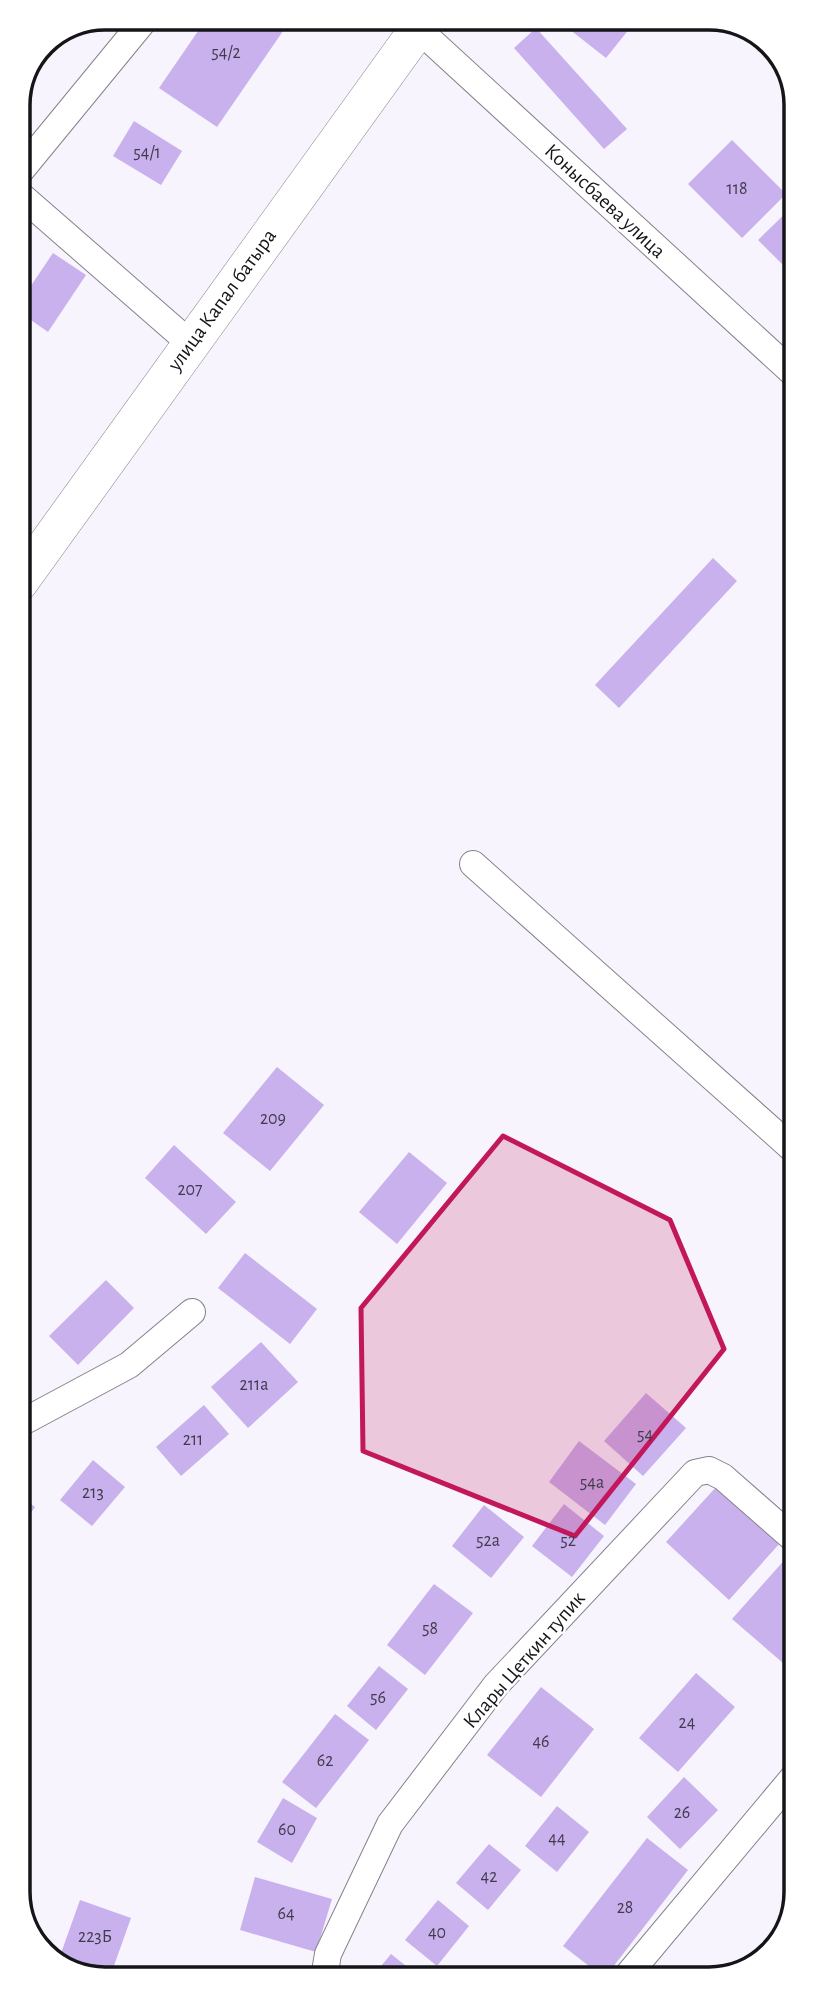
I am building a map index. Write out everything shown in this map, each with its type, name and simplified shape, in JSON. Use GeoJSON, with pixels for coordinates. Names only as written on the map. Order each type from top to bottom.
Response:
{"type":"FeatureCollection","features":[{"type":"Feature","properties":{"kind":"main road","name":"улица Капал батыра"},"geometry":{"type":"LineString","coordinates":[[30,568],[417,30]]}},
{"type":"Feature","properties":{"kind":"street"},"geometry":{"type":"LineString","coordinates":[[30,159],[136,30]]}},
{"type":"Feature","properties":{"kind":"street","name":"Конысбаева улица"},"geometry":{"type":"LineString","coordinates":[[429,30],[784,365]]}},
{"type":"Feature","properties":{"kind":"street"},"geometry":{"type":"LineString","coordinates":[[30,203],[191,344]]}},
{"type":"Feature","properties":{"kind":"street"},"geometry":{"type":"LineString","coordinates":[[473,864],[784,1142]]}},
{"type":"Feature","properties":{"kind":"street"},"geometry":{"type":"LineString","coordinates":[[30,1418],[129,1365],[192,1312]]}},
{"type":"Feature","properties":{"kind":"street","name":"Клары Цеткин тупик"},"geometry":{"type":"LineString","coordinates":[[326,1967],[328,1954],[390,1824],[496,1685],[695,1473],[709,1470],[723,1477],[784,1530]]}},
{"type":"Feature","properties":{"kind":"street"},"geometry":{"type":"LineString","coordinates":[[635,1967],[784,1788]]}},
{"type":"Feature","properties":{"kind":"highlighted area"},"geometry":{"type":"Polygon","coordinates":[[[503,1136],[670,1220],[724,1349],[575,1536],[363,1451],[361,1308],[503,1136]]]}},
{"type":"Feature","properties":{"kind":"building"},"geometry":{"type":"Polygon","coordinates":[[[199,30],[284,30],[217,127],[159,88],[199,30]]]}},
{"type":"Feature","properties":{"kind":"building"},"geometry":{"type":"Polygon","coordinates":[[[534,30],[538,30],[627,129],[604,149],[514,48],[534,30]]]}},
{"type":"Feature","properties":{"kind":"building"},"geometry":{"type":"Polygon","coordinates":[[[570,30],[628,30],[606,58],[570,30]]]}},
{"type":"Feature","properties":{"kind":"building"},"geometry":{"type":"Polygon","coordinates":[[[134,121],[182,151],[161,185],[113,156],[134,121]]]}},
{"type":"Feature","properties":{"kind":"building"},"geometry":{"type":"Polygon","coordinates":[[[732,140],[784,192],[784,196],[742,238],[688,184],[732,140]]]}},
{"type":"Feature","properties":{"kind":"building"},"geometry":{"type":"Polygon","coordinates":[[[784,215],[784,266],[758,240],[784,215]]]}},
{"type":"Feature","properties":{"kind":"building"},"geometry":{"type":"Polygon","coordinates":[[[53,253],[86,275],[48,332],[30,319],[30,287],[53,253]]]}},
{"type":"Feature","properties":{"kind":"building"},"geometry":{"type":"Polygon","coordinates":[[[713,558],[737,581],[619,708],[595,685],[713,558]]]}},
{"type":"Feature","properties":{"kind":"building"},"geometry":{"type":"Polygon","coordinates":[[[277,1067],[324,1105],[270,1171],[223,1133],[277,1067]]]}},
{"type":"Feature","properties":{"kind":"building"},"geometry":{"type":"Polygon","coordinates":[[[174,1145],[236,1202],[206,1234],[145,1178],[174,1145]]]}},
{"type":"Feature","properties":{"kind":"building"},"geometry":{"type":"Polygon","coordinates":[[[409,1152],[447,1183],[397,1244],[359,1212],[409,1152]]]}},
{"type":"Feature","properties":{"kind":"building"},"geometry":{"type":"Polygon","coordinates":[[[245,1253],[317,1309],[290,1344],[218,1288],[245,1253]]]}},
{"type":"Feature","properties":{"kind":"building"},"geometry":{"type":"Polygon","coordinates":[[[106,1280],[134,1308],[78,1365],[49,1336],[106,1280]]]}},
{"type":"Feature","properties":{"kind":"building"},"geometry":{"type":"Polygon","coordinates":[[[261,1342],[298,1382],[248,1428],[211,1387],[261,1342]]]}},
{"type":"Feature","properties":{"kind":"building"},"geometry":{"type":"Polygon","coordinates":[[[646,1393],[686,1428],[643,1476],[604,1441],[646,1393]]]}},
{"type":"Feature","properties":{"kind":"building"},"geometry":{"type":"Polygon","coordinates":[[[204,1405],[229,1434],[181,1476],[156,1447],[204,1405]]]}},
{"type":"Feature","properties":{"kind":"building"},"geometry":{"type":"Polygon","coordinates":[[[579,1441],[636,1484],[605,1525],[549,1482],[579,1441]]]}},
{"type":"Feature","properties":{"kind":"building"},"geometry":{"type":"Polygon","coordinates":[[[93,1460],[125,1487],[92,1526],[60,1500],[93,1460]]]}},
{"type":"Feature","properties":{"kind":"building"},"geometry":{"type":"Polygon","coordinates":[[[717,1486],[780,1543],[729,1600],[666,1542],[717,1486]]]}},
{"type":"Feature","properties":{"kind":"building"},"geometry":{"type":"Polygon","coordinates":[[[564,1504],[604,1536],[572,1577],[532,1546],[564,1504]]]}},
{"type":"Feature","properties":{"kind":"building"},"geometry":{"type":"Polygon","coordinates":[[[484,1505],[524,1537],[491,1578],[452,1546],[484,1505]]]}},
{"type":"Feature","properties":{"kind":"building"},"geometry":{"type":"Polygon","coordinates":[[[784,1560],[783,1663],[732,1619],[784,1560]]]}},
{"type":"Feature","properties":{"kind":"building"},"geometry":{"type":"Polygon","coordinates":[[[434,1584],[473,1613],[425,1675],[387,1645],[434,1584]]]}},
{"type":"Feature","properties":{"kind":"building"},"geometry":{"type":"Polygon","coordinates":[[[379,1666],[408,1689],[376,1730],[347,1706],[379,1666]]]}},
{"type":"Feature","properties":{"kind":"building"},"geometry":{"type":"Polygon","coordinates":[[[696,1673],[735,1707],[678,1772],[639,1738],[696,1673]]]}},
{"type":"Feature","properties":{"kind":"building"},"geometry":{"type":"Polygon","coordinates":[[[541,1687],[594,1729],[541,1797],[487,1755],[541,1687]]]}},
{"type":"Feature","properties":{"kind":"building"},"geometry":{"type":"Polygon","coordinates":[[[335,1714],[369,1740],[316,1808],[282,1782],[335,1714]]]}},
{"type":"Feature","properties":{"kind":"building"},"geometry":{"type":"Polygon","coordinates":[[[684,1777],[718,1810],[680,1849],[647,1817],[684,1777]]]}},
{"type":"Feature","properties":{"kind":"building"},"geometry":{"type":"Polygon","coordinates":[[[283,1798],[317,1818],[292,1863],[257,1842],[283,1798]]]}},
{"type":"Feature","properties":{"kind":"building"},"geometry":{"type":"Polygon","coordinates":[[[557,1806],[589,1832],[557,1872],[525,1846],[557,1806]]]}},
{"type":"Feature","properties":{"kind":"building"},"geometry":{"type":"Polygon","coordinates":[[[647,1838],[688,1870],[613,1967],[590,1967],[563,1946],[647,1838]]]}},
{"type":"Feature","properties":{"kind":"building"},"geometry":{"type":"Polygon","coordinates":[[[489,1844],[521,1870],[488,1910],[456,1883],[489,1844]]]}},
{"type":"Feature","properties":{"kind":"building"},"geometry":{"type":"Polygon","coordinates":[[[255,1877],[332,1899],[316,1952],[240,1930],[255,1877]]]}},
{"type":"Feature","properties":{"kind":"building"},"geometry":{"type":"Polygon","coordinates":[[[80,1900],[131,1918],[114,1967],[90,1966],[61,1953],[80,1900]]]}},
{"type":"Feature","properties":{"kind":"building"},"geometry":{"type":"Polygon","coordinates":[[[438,1900],[469,1926],[437,1966],[405,1940],[438,1900]]]}},
{"type":"Feature","properties":{"kind":"building"},"geometry":{"type":"Polygon","coordinates":[[[391,1954],[407,1967],[380,1967],[391,1954]]]}}]}
